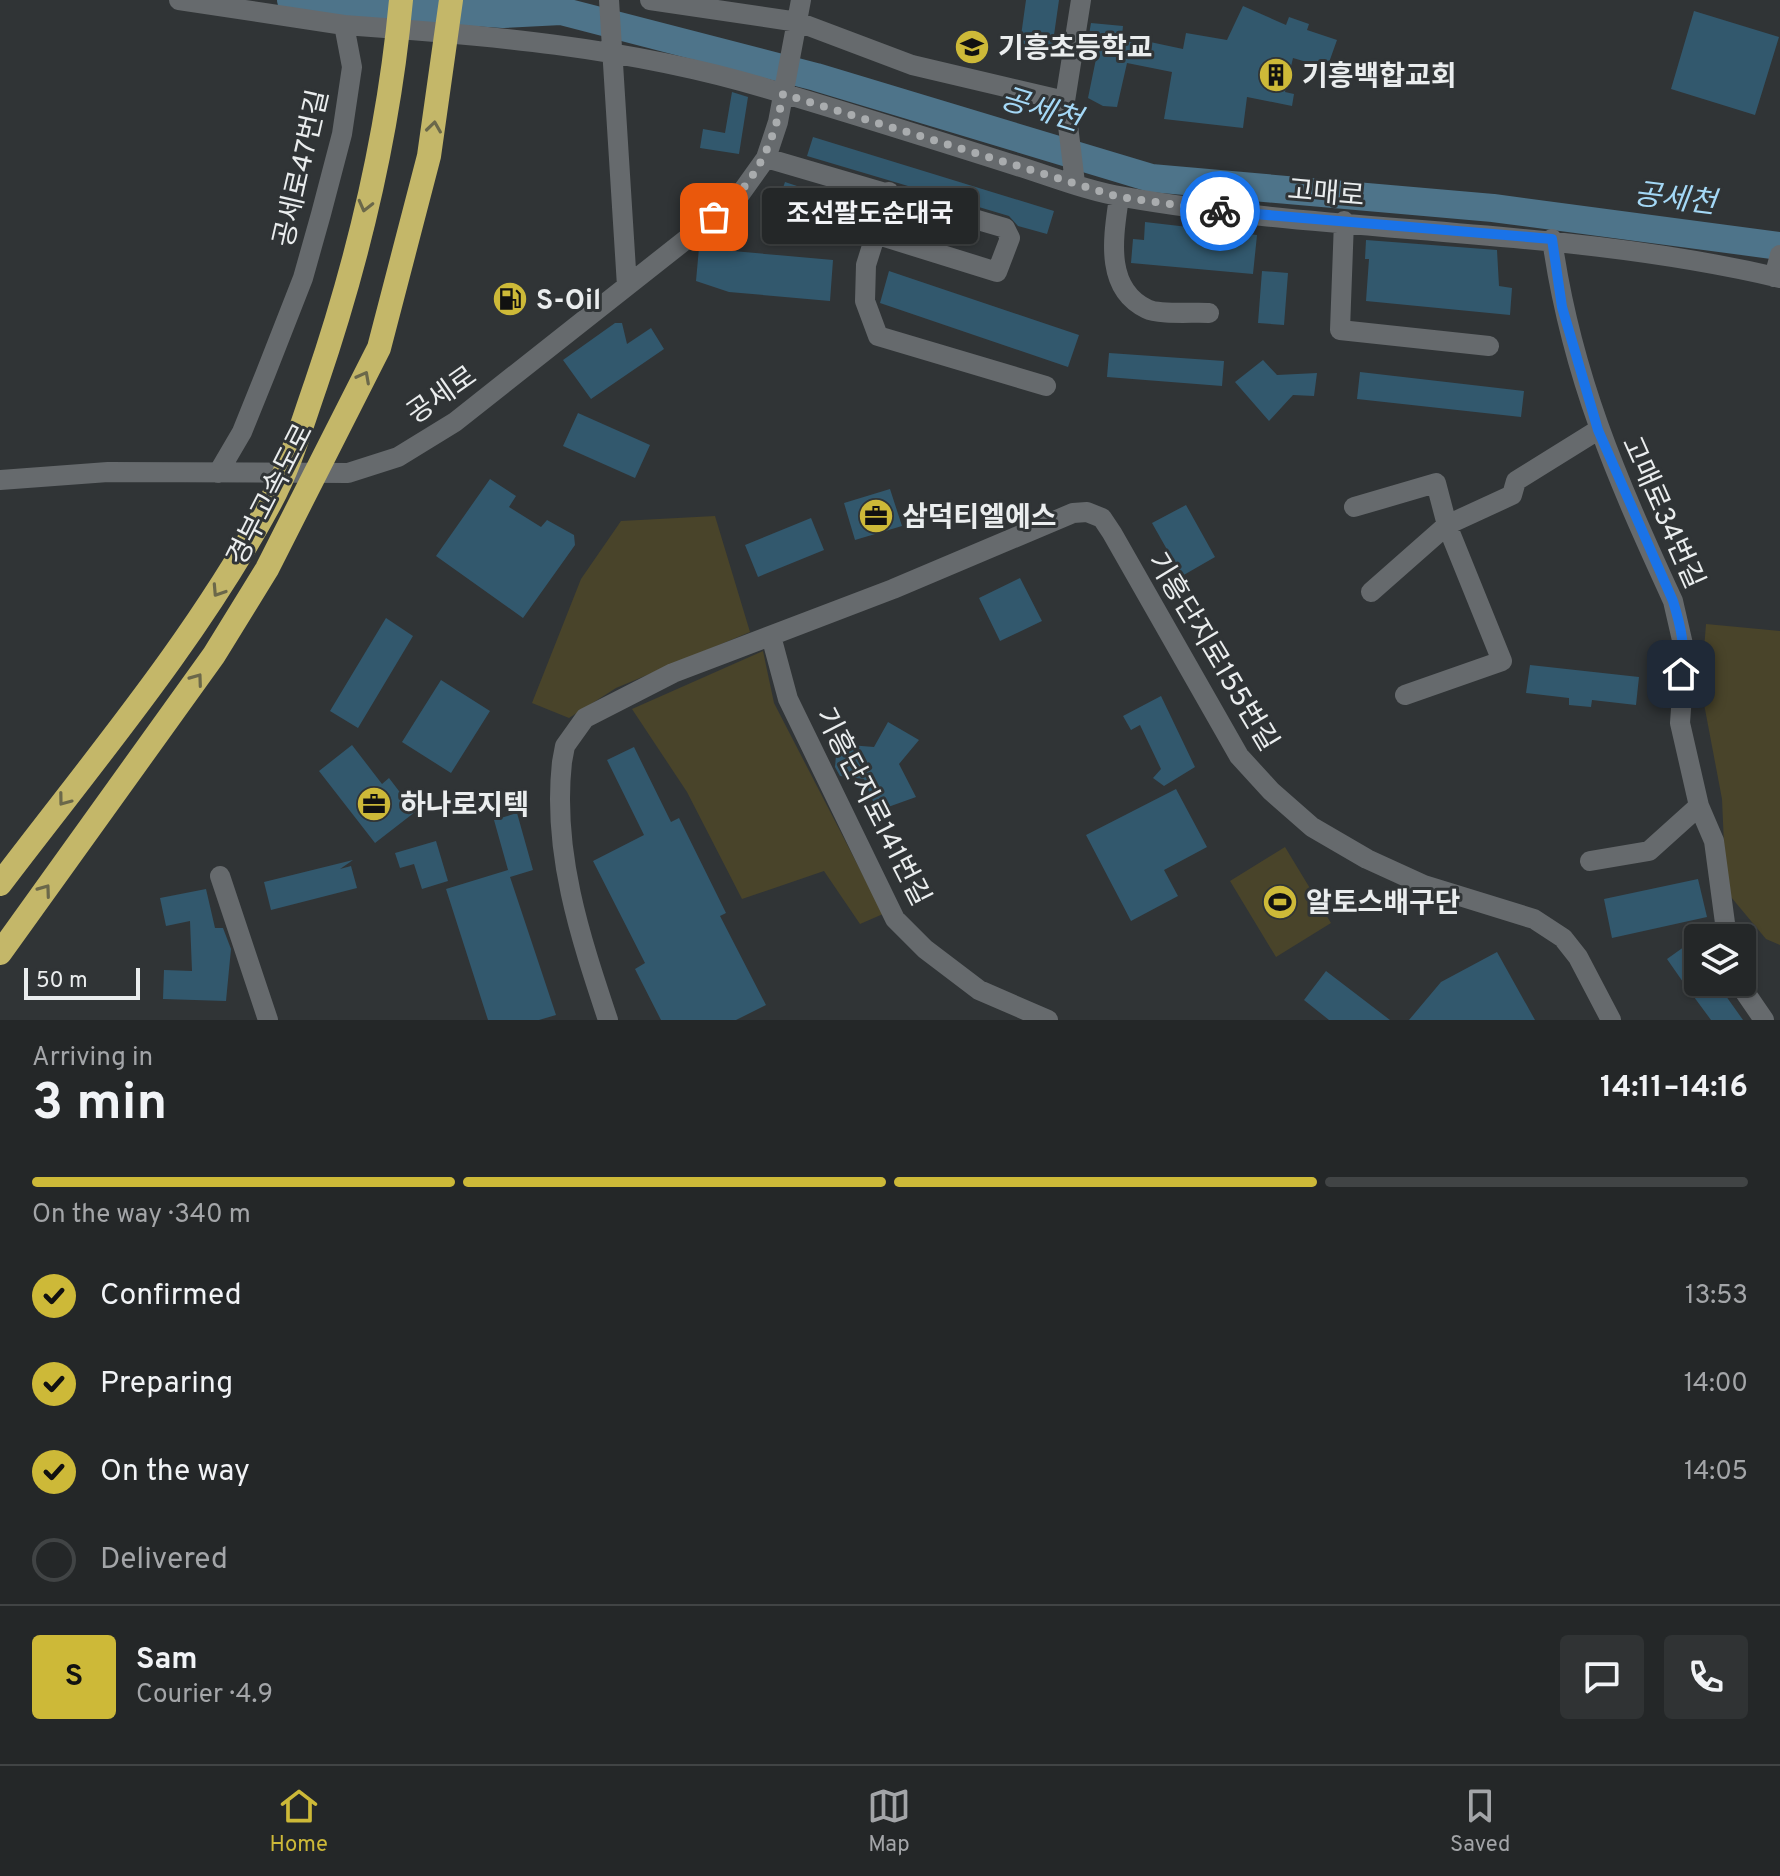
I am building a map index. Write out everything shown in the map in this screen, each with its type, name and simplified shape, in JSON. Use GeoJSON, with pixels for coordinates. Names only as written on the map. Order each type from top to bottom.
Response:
{"type":"FeatureCollection","features":[{"type":"Feature","properties":{"kind":"highway","name":"경부고속도로"},"geometry":{"type":"LineString","coordinates":[[0,884],[186,641],[272,500],[298,437],[339,311],[376,162],[397,47],[401,0]]}},
{"type":"Feature","properties":{"kind":"highway","name":"경부고속도로"},"geometry":{"type":"LineString","coordinates":[[0,953],[214,655],[267,569],[327,445],[379,348],[429,156],[451,0]]}},
{"type":"Feature","properties":{"kind":"street"},"geometry":{"type":"LineString","coordinates":[[179,0],[302,11],[344,25]]}},
{"type":"Feature","properties":{"kind":"street"},"geometry":{"type":"LineString","coordinates":[[609,0],[627,286]]}},
{"type":"Feature","properties":{"kind":"street"},"geometry":{"type":"LineString","coordinates":[[650,0],[795,31],[912,65],[1065,101]]}},
{"type":"Feature","properties":{"kind":"street"},"geometry":{"type":"LineString","coordinates":[[795,31],[801,0]]}},
{"type":"Feature","properties":{"kind":"street"},"geometry":{"type":"LineString","coordinates":[[1075,183],[1065,101],[1081,0]]}},
{"type":"Feature","properties":{"kind":"street","name":"고매로"},"geometry":{"type":"LineString","coordinates":[[344,25],[478,35],[656,59],[783,94],[1119,197],[1214,210],[1552,239],[1721,264],[1778,267]]}},
{"type":"Feature","properties":{"kind":"street","name":"공세로47번길"},"geometry":{"type":"LineString","coordinates":[[218,473],[242,432],[303,278],[342,134],[352,67],[344,25]]}},
{"type":"Feature","properties":{"kind":"street","name":"공세로"},"geometry":{"type":"LineString","coordinates":[[0,480],[108,472],[348,473],[398,457],[455,422],[736,200],[766,158],[795,31]]}},
{"type":"Feature","properties":{"kind":"street"},"geometry":{"type":"LineString","coordinates":[[766,158],[1005,228],[1010,238],[997,272],[875,234]]}},
{"type":"Feature","properties":{"kind":"street"},"geometry":{"type":"LineString","coordinates":[[889,192],[866,265],[865,301],[878,336],[1046,386]]}},
{"type":"Feature","properties":{"kind":"street"},"geometry":{"type":"LineString","coordinates":[[1119,197],[1112,249],[1126,290],[1148,310],[1209,313]]}},
{"type":"Feature","properties":{"kind":"street"},"geometry":{"type":"LineString","coordinates":[[1344,221],[1340,330],[1489,346]]}},
{"type":"Feature","properties":{"kind":"street","name":"고매로34번길"},"geometry":{"type":"LineString","coordinates":[[1552,239],[1562,307],[1598,430],[1681,626],[1685,653],[1680,723],[1699,806],[1714,841],[1726,924]]}},
{"type":"Feature","properties":{"kind":"street"},"geometry":{"type":"LineString","coordinates":[[1371,592],[1447,525],[1512,495],[1516,481],[1598,430]]}},
{"type":"Feature","properties":{"kind":"street"},"geometry":{"type":"LineString","coordinates":[[1354,507],[1436,483],[1447,525],[1502,661],[1405,695]]}},
{"type":"Feature","properties":{"kind":"street","name":"기흥단지로155번길"},"geometry":{"type":"LineString","coordinates":[[771,636],[1073,513],[1087,512],[1102,518],[1239,756],[1271,791],[1312,827],[1367,859],[1424,885],[1534,919],[1563,938],[1578,957],[1611,1020]]}},
{"type":"Feature","properties":{"kind":"street"},"geometry":{"type":"LineString","coordinates":[[608,1020],[580,937],[563,861],[560,782],[565,746],[585,718],[673,673],[771,636]]}},
{"type":"Feature","properties":{"kind":"street","name":"기흥단지로141번길"},"geometry":{"type":"LineString","coordinates":[[771,636],[788,699],[895,919],[925,949],[979,990],[1048,1020]]}},
{"type":"Feature","properties":{"kind":"street"},"geometry":{"type":"LineString","coordinates":[[1590,861],[1649,851],[1699,806]]}},
{"type":"Feature","properties":{"kind":"street"},"geometry":{"type":"LineString","coordinates":[[220,876],[268,1020]]}},
{"type":"Feature","properties":{"kind":"street"},"geometry":{"type":"LineString","coordinates":[[1748,996],[1764,1020]]}},
{"type":"Feature","properties":{"kind":"shaded area"},"geometry":{"type":"Polygon","coordinates":[[[715,516],[750,632],[616,688],[569,718],[532,703],[581,579],[621,521],[715,516]]]}},
{"type":"Feature","properties":{"kind":"shaded area"},"geometry":{"type":"Polygon","coordinates":[[[1706,624],[1780,631],[1780,945],[1766,939],[1726,891],[1722,799],[1701,688],[1706,624]]]}},
{"type":"Feature","properties":{"kind":"shaded area"},"geometry":{"type":"Polygon","coordinates":[[[763,651],[774,703],[883,914],[860,924],[824,871],[742,899],[687,792],[632,709],[763,651]]]}},
{"type":"Feature","properties":{"kind":"shaded area","name":"알토스배구단"},"geometry":{"type":"Polygon","coordinates":[[[1285,847],[1331,923],[1276,957],[1230,881],[1285,847]]]}},
{"type":"Feature","properties":{"kind":"building"},"geometry":{"type":"Polygon","coordinates":[[[1026,0],[1059,0],[1052,49],[1020,43],[1026,0]]]}},
{"type":"Feature","properties":{"kind":"building"},"geometry":{"type":"Polygon","coordinates":[[[1243,6],[1286,25],[1289,17],[1309,24],[1307,30],[1337,40],[1327,68],[1293,58],[1285,92],[1294,94],[1292,106],[1247,97],[1243,128],[1164,119],[1172,72],[1127,63],[1117,107],[1103,106],[1088,98],[1097,54],[1086,52],[1091,23],[1123,26],[1122,36],[1183,49],[1186,33],[1227,40],[1243,6]]]}},
{"type":"Feature","properties":{"kind":"building"},"geometry":{"type":"Polygon","coordinates":[[[1694,11],[1779,37],[1755,115],[1671,89],[1694,11]]]}},
{"type":"Feature","properties":{"kind":"building"},"geometry":{"type":"Polygon","coordinates":[[[732,92],[748,97],[739,154],[700,148],[703,129],[725,133],[732,92]]]}},
{"type":"Feature","properties":{"kind":"building"},"geometry":{"type":"Polygon","coordinates":[[[813,137],[1054,211],[1047,234],[1018,226],[1009,216],[807,156],[813,137]]]}},
{"type":"Feature","properties":{"kind":"building"},"geometry":{"type":"Polygon","coordinates":[[[785,182],[842,201],[830,236],[773,217],[785,182]]]}},
{"type":"Feature","properties":{"kind":"building"},"geometry":{"type":"Polygon","coordinates":[[[1145,222],[1257,235],[1253,274],[1131,263],[1133,239],[1144,240],[1145,222]]]}},
{"type":"Feature","properties":{"kind":"building"},"geometry":{"type":"Polygon","coordinates":[[[1366,240],[1497,250],[1499,286],[1512,288],[1510,315],[1366,301],[1369,259],[1365,259],[1366,240]]]}},
{"type":"Feature","properties":{"kind":"building"},"geometry":{"type":"Polygon","coordinates":[[[699,248],[833,260],[830,301],[729,292],[696,281],[699,248]]]}},
{"type":"Feature","properties":{"kind":"building"},"geometry":{"type":"Polygon","coordinates":[[[889,271],[1079,335],[1068,367],[880,303],[889,271]]]}},
{"type":"Feature","properties":{"kind":"building"},"geometry":{"type":"Polygon","coordinates":[[[1262,271],[1288,273],[1284,325],[1258,323],[1262,271]]]}},
{"type":"Feature","properties":{"kind":"building"},"geometry":{"type":"Polygon","coordinates":[[[615,323],[622,323],[627,344],[651,328],[664,349],[591,399],[563,360],[615,323]]]}},
{"type":"Feature","properties":{"kind":"building"},"geometry":{"type":"Polygon","coordinates":[[[1109,353],[1224,361],[1222,386],[1107,377],[1109,353]]]}},
{"type":"Feature","properties":{"kind":"building"},"geometry":{"type":"Polygon","coordinates":[[[1263,360],[1277,375],[1317,373],[1314,396],[1293,395],[1269,421],[1235,382],[1263,360]]]}},
{"type":"Feature","properties":{"kind":"building"},"geometry":{"type":"Polygon","coordinates":[[[1360,372],[1524,391],[1521,417],[1357,399],[1360,372]]]}},
{"type":"Feature","properties":{"kind":"building"},"geometry":{"type":"Polygon","coordinates":[[[578,413],[650,445],[635,478],[563,446],[578,413]]]}},
{"type":"Feature","properties":{"kind":"building"},"geometry":{"type":"Polygon","coordinates":[[[490,479],[516,496],[509,507],[541,527],[547,520],[574,535],[575,545],[523,618],[436,556],[490,479]]]}},
{"type":"Feature","properties":{"kind":"building"},"geometry":{"type":"Polygon","coordinates":[[[890,489],[902,526],[855,540],[844,503],[890,489]]]}},
{"type":"Feature","properties":{"kind":"building"},"geometry":{"type":"Polygon","coordinates":[[[1186,505],[1215,557],[1182,576],[1152,523],[1186,505]]]}},
{"type":"Feature","properties":{"kind":"building"},"geometry":{"type":"Polygon","coordinates":[[[811,518],[824,550],[758,577],[745,545],[811,518]]]}},
{"type":"Feature","properties":{"kind":"building"},"geometry":{"type":"Polygon","coordinates":[[[1020,578],[1042,621],[1000,641],[979,598],[1020,578]]]}},
{"type":"Feature","properties":{"kind":"building"},"geometry":{"type":"Polygon","coordinates":[[[386,618],[413,636],[358,728],[330,711],[386,618]]]}},
{"type":"Feature","properties":{"kind":"building"},"geometry":{"type":"Polygon","coordinates":[[[1530,665],[1639,677],[1636,705],[1592,700],[1591,707],[1569,705],[1569,698],[1526,693],[1530,665]]]}},
{"type":"Feature","properties":{"kind":"building"},"geometry":{"type":"Polygon","coordinates":[[[441,680],[490,711],[451,773],[402,742],[441,680]]]}},
{"type":"Feature","properties":{"kind":"building"},"geometry":{"type":"Polygon","coordinates":[[[1161,696],[1195,767],[1164,786],[1153,778],[1161,769],[1140,725],[1131,730],[1123,716],[1161,696]]]}},
{"type":"Feature","properties":{"kind":"building"},"geometry":{"type":"Polygon","coordinates":[[[888,722],[919,740],[899,764],[916,797],[877,811],[864,779],[840,776],[835,767],[837,744],[874,747],[888,722]]]}},
{"type":"Feature","properties":{"kind":"building"},"geometry":{"type":"Polygon","coordinates":[[[352,745],[382,784],[389,778],[415,812],[375,843],[319,771],[352,745]]]}},
{"type":"Feature","properties":{"kind":"building"},"geometry":{"type":"Polygon","coordinates":[[[634,747],[671,822],[679,818],[726,913],[720,916],[766,1005],[736,1020],[661,1020],[635,969],[645,963],[593,861],[644,835],[607,760],[634,747]]]}},
{"type":"Feature","properties":{"kind":"building"},"geometry":{"type":"Polygon","coordinates":[[[1176,789],[1207,847],[1164,870],[1178,896],[1131,921],[1086,835],[1176,789]]]}},
{"type":"Feature","properties":{"kind":"building"},"geometry":{"type":"Polygon","coordinates":[[[517,813],[533,870],[510,877],[494,820],[517,813]]]}},
{"type":"Feature","properties":{"kind":"building"},"geometry":{"type":"Polygon","coordinates":[[[436,841],[448,881],[422,889],[414,864],[400,868],[395,853],[436,841]]]}},
{"type":"Feature","properties":{"kind":"building"},"geometry":{"type":"Polygon","coordinates":[[[353,860],[340,869],[351,866],[357,888],[271,910],[264,882],[353,860]]]}},
{"type":"Feature","properties":{"kind":"building"},"geometry":{"type":"Polygon","coordinates":[[[508,870],[556,1015],[539,1020],[488,1020],[446,889],[508,870]]]}},
{"type":"Feature","properties":{"kind":"building"},"geometry":{"type":"Polygon","coordinates":[[[1698,879],[1707,917],[1612,938],[1604,899],[1698,879]]]}},
{"type":"Feature","properties":{"kind":"building"},"geometry":{"type":"Polygon","coordinates":[[[206,889],[215,928],[223,928],[231,949],[226,1001],[163,999],[164,970],[192,971],[190,921],[166,926],[160,898],[206,889]]]}},
{"type":"Feature","properties":{"kind":"building"},"geometry":{"type":"Polygon","coordinates":[[[1684,947],[1684,983],[1683,982],[1667,959],[1684,947]]]}},
{"type":"Feature","properties":{"kind":"building"},"geometry":{"type":"Polygon","coordinates":[[[1497,952],[1535,1020],[1409,1020],[1441,982],[1497,952]]]}},
{"type":"Feature","properties":{"kind":"building"},"geometry":{"type":"Polygon","coordinates":[[[1326,971],[1390,1020],[1329,1020],[1304,1000],[1326,971]]]}},
{"type":"Feature","properties":{"kind":"building"},"geometry":{"type":"Polygon","coordinates":[[[1693,996],[1726,996],[1743,1020],[1711,1020],[1693,996]]]}},
{"type":"Feature","properties":{"kind":"waterway","name":"공세천"},"geometry":{"type":"LineString","coordinates":[[291,0],[503,14],[561,11],[816,77],[1151,178],[1493,208],[1780,246]]}},
{"type":"Feature","properties":{"kind":"way so far"},"geometry":{"type":"LineString","coordinates":[[714,217],[736,200],[766,158],[783,94],[1119,197],[1220,211]]}},
{"type":"Feature","properties":{"kind":"place","name":"기흥초등학교"},"geometry":{"type":"Point","coordinates":[972,47]}},
{"type":"Feature","properties":{"kind":"place","name":"기흥백합교회"},"geometry":{"type":"Point","coordinates":[1276,75]}},
{"type":"Feature","properties":{"kind":"place","name":"조선팔도순대국"},"geometry":{"type":"Point","coordinates":[714,217]}},
{"type":"Feature","properties":{"kind":"place","name":"S-Oil"},"geometry":{"type":"Point","coordinates":[510,299]}},
{"type":"Feature","properties":{"kind":"place","name":"삼덕티엘에스"},"geometry":{"type":"Point","coordinates":[876,516]}},
{"type":"Feature","properties":{"kind":"place","name":"하나로지텍"},"geometry":{"type":"Point","coordinates":[374,804]}},
{"type":"Feature","properties":{"kind":"place","name":"알토스배구단"},"geometry":{"type":"Point","coordinates":[1280,902]}},
{"type":"Feature","properties":{"kind":"route"},"geometry":{"type":"LineString","coordinates":[[1220,211],[1552,239],[1562,307],[1598,430],[1681,626],[1685,653],[1681,674]]}}]}
